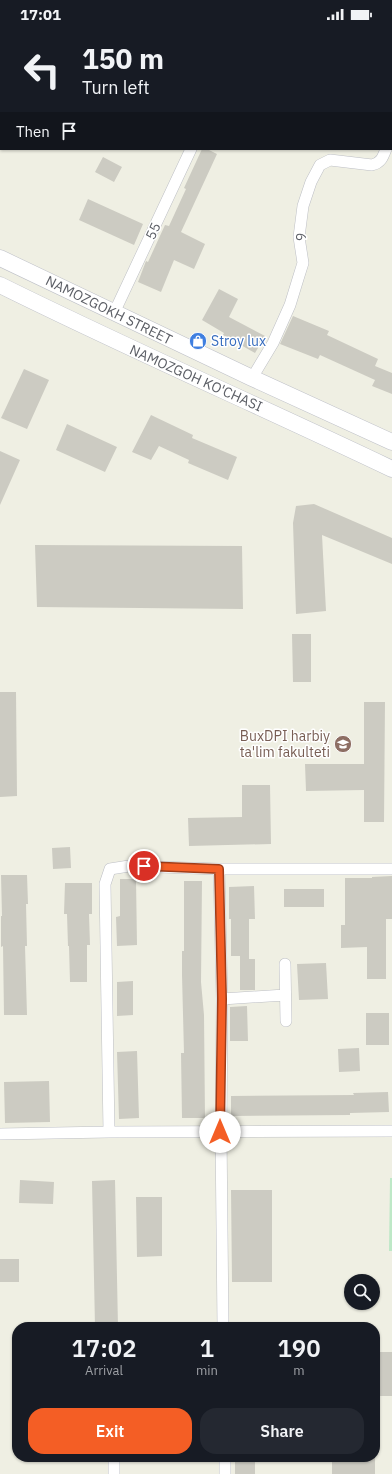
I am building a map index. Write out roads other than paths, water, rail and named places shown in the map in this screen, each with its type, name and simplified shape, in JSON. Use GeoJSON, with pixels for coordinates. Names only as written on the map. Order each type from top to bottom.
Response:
{"type":"FeatureCollection","features":[{"type":"Feature","properties":{"kind":"main road","name":"NAMOZGOKH STREET"},"geometry":{"type":"LineString","coordinates":[[0,258],[252,378],[392,442]]}},
{"type":"Feature","properties":{"kind":"main road","name":"NAMOZGOH KO'CHASI"},"geometry":{"type":"LineString","coordinates":[[0,285],[92,330],[255,404],[392,469]]}},
{"type":"Feature","properties":{"kind":"street","name":"55"},"geometry":{"type":"LineString","coordinates":[[114,313],[191,150]]}},
{"type":"Feature","properties":{"kind":"street","name":"9"},"geometry":{"type":"LineString","coordinates":[[252,378],[273,343],[290,305],[303,263],[299,237],[303,206],[311,182],[320,165],[330,160],[372,165],[378,164],[386,150]]}},
{"type":"Feature","properties":{"kind":"street"},"geometry":{"type":"LineString","coordinates":[[109,1132],[105,884],[110,869],[129,866],[219,869],[392,868]]}},
{"type":"Feature","properties":{"kind":"street"},"geometry":{"type":"LineString","coordinates":[[219,869],[222,999],[220,1132],[223,1322]]}},
{"type":"Feature","properties":{"kind":"street"},"geometry":{"type":"LineString","coordinates":[[285,964],[286,1021]]}},
{"type":"Feature","properties":{"kind":"street"},"geometry":{"type":"LineString","coordinates":[[222,999],[285,995]]}},
{"type":"Feature","properties":{"kind":"street"},"geometry":{"type":"LineString","coordinates":[[0,1134],[392,1131]]}},
{"type":"Feature","properties":{"kind":"street"},"geometry":{"type":"LineString","coordinates":[[114,1462],[114,1474]]}},
{"type":"Feature","properties":{"kind":"street"},"geometry":{"type":"LineString","coordinates":[[225,1462],[225,1474]]}},
{"type":"Feature","properties":{"kind":"place","name":"Stroy lux"},"geometry":{"type":"Point","coordinates":[198,341]}},
{"type":"Feature","properties":{"kind":"place","name":"BuxDPI harbiy ta'lim fakulteti"},"geometry":{"type":"Point","coordinates":[343,744]}}]}
